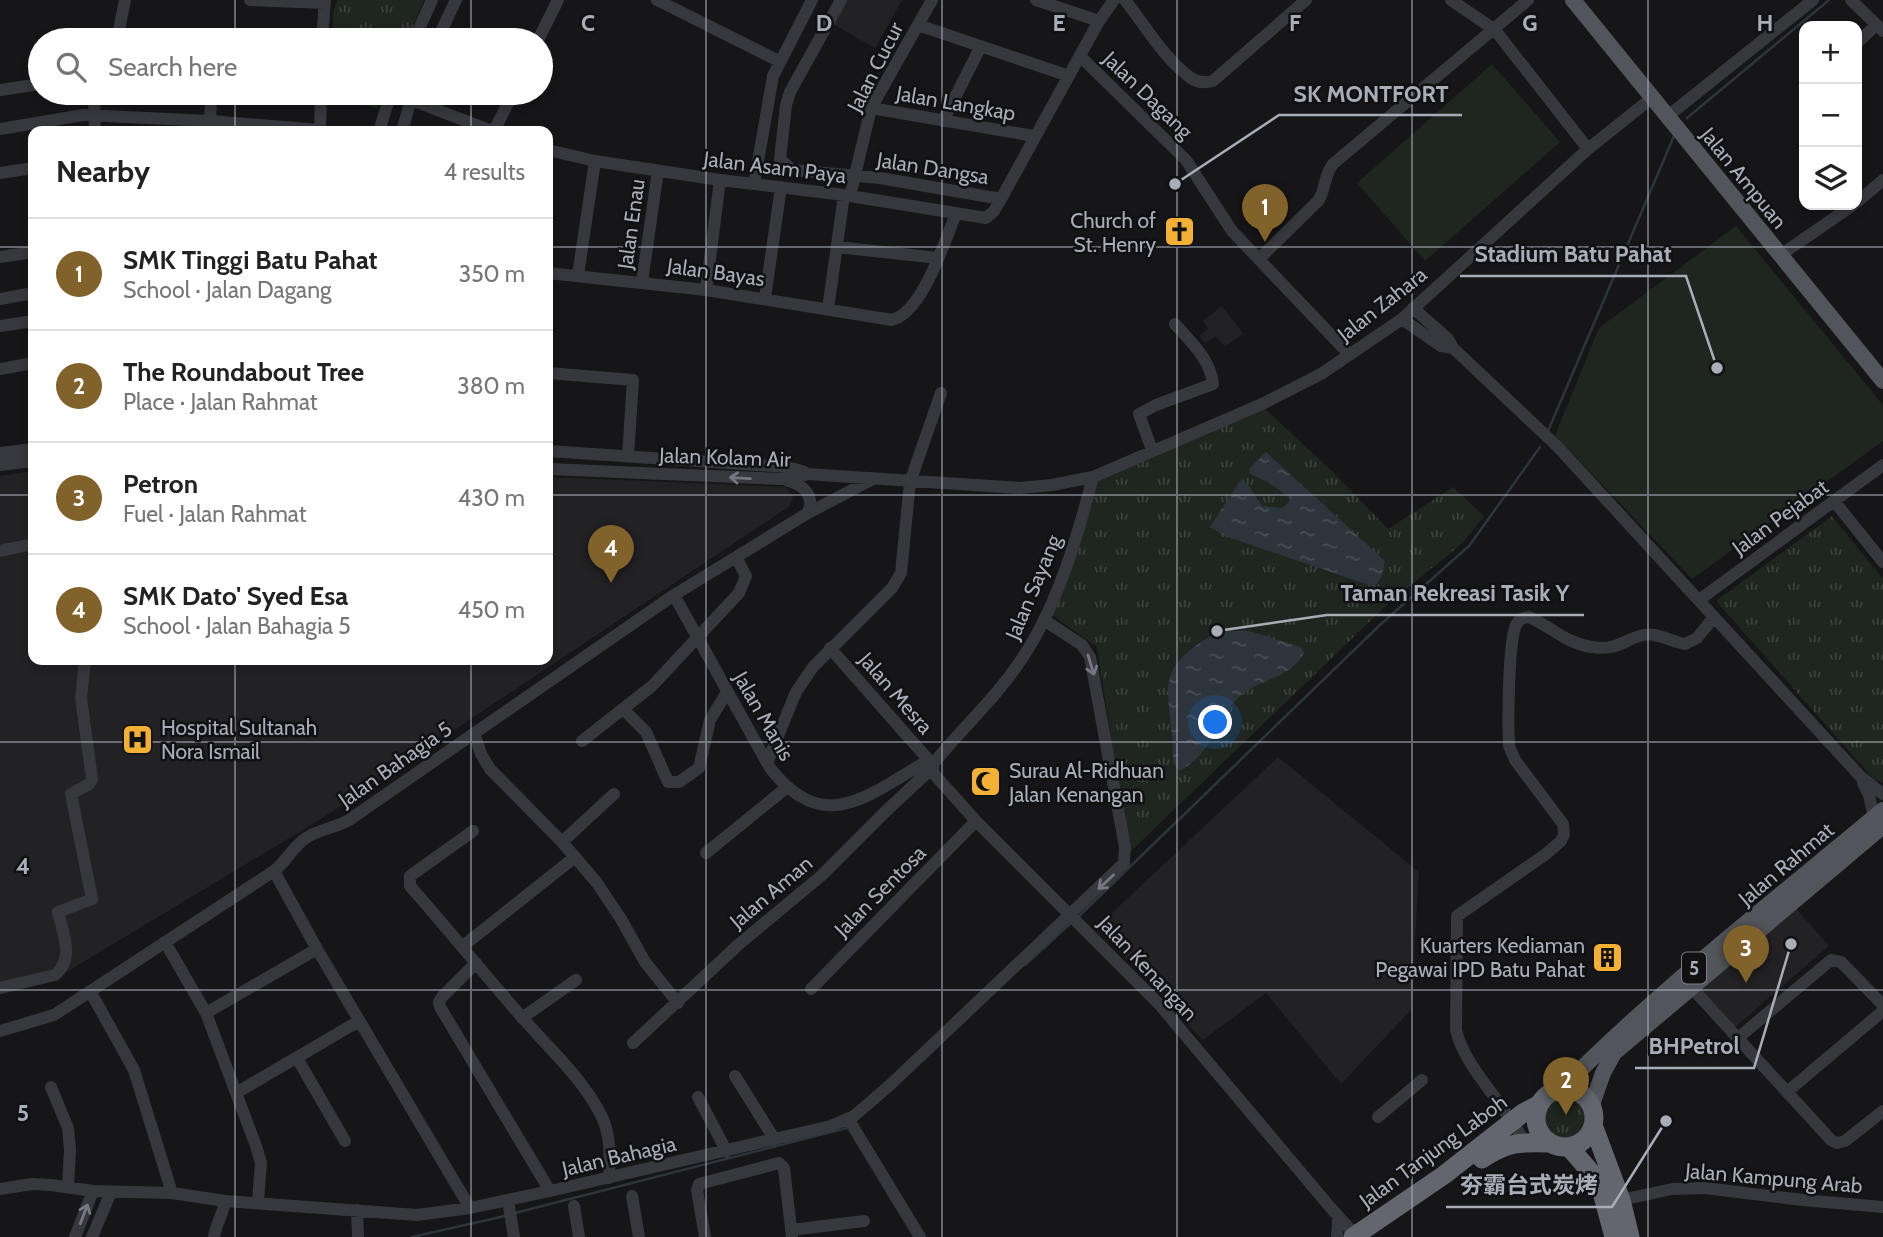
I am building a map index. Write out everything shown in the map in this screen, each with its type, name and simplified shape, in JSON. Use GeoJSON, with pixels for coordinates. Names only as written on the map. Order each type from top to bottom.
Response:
{"type":"FeatureCollection","features":[{"type":"Feature","properties":{"kind":"highway","name":"5"},"geometry":{"type":"LineString","coordinates":[[1540,1104],[1552,1093],[1560,1090]]}},
{"type":"Feature","properties":{"kind":"highway"},"geometry":{"type":"LineString","coordinates":[[1560,1090],[1582,1095],[1621,1200],[1630,1237]]}},
{"type":"Feature","properties":{"kind":"highway"},"geometry":{"type":"LineString","coordinates":[[1540,1104],[1536,1121],[1538,1130],[1595,1177],[1602,1192],[1614,1237]]}},
{"type":"Feature","properties":{"kind":"highway","name":"Jalan Tanjung Laboh"},"geometry":{"type":"LineString","coordinates":[[1359,1236],[1444,1175],[1523,1113],[1540,1104]]}},
{"type":"Feature","properties":{"kind":"highway","name":"5"},"geometry":{"type":"LineString","coordinates":[[1559,1145],[1584,1140],[1592,1116]]}},
{"type":"Feature","properties":{"kind":"highway","name":"Jalan Tanjung Laboh"},"geometry":{"type":"LineString","coordinates":[[1359,1236],[1506,1145],[1524,1142],[1559,1145]]}},
{"type":"Feature","properties":{"kind":"main road","name":"Jalan Ampuan"},"geometry":{"type":"LineString","coordinates":[[1573,0],[1883,381]]}},
{"type":"Feature","properties":{"kind":"main road","name":"Jalan Rahmat"},"geometry":{"type":"LineString","coordinates":[[1592,1116],[1603,1073],[1614,1053],[1880,818]]}},
{"type":"Feature","properties":{"kind":"main road","name":"Jalan Rahmat"},"geometry":{"type":"LineString","coordinates":[[1560,1090],[1609,1041],[1721,944],[1880,818]]}},
{"type":"Feature","properties":{"kind":"street"},"geometry":{"type":"LineString","coordinates":[[119,28],[125,0]]}},
{"type":"Feature","properties":{"kind":"street"},"geometry":{"type":"LineString","coordinates":[[250,0],[325,1],[323,28]]}},
{"type":"Feature","properties":{"kind":"street"},"geometry":{"type":"LineString","coordinates":[[419,28],[432,0]]}},
{"type":"Feature","properties":{"kind":"street"},"geometry":{"type":"LineString","coordinates":[[443,28],[456,0]]}},
{"type":"Feature","properties":{"kind":"street"},"geometry":{"type":"LineString","coordinates":[[544,28],[558,0]]}},
{"type":"Feature","properties":{"kind":"street"},"geometry":{"type":"LineString","coordinates":[[657,0],[779,61]]}},
{"type":"Feature","properties":{"kind":"street"},"geometry":{"type":"LineString","coordinates":[[754,184],[773,76],[813,0]]}},
{"type":"Feature","properties":{"kind":"street","name":"Jalan Dangsa"},"geometry":{"type":"LineString","coordinates":[[841,0],[790,92],[780,159],[792,170],[880,178],[1002,199]]}},
{"type":"Feature","properties":{"kind":"street","name":"Jalan Cucur"},"geometry":{"type":"LineString","coordinates":[[828,309],[847,195],[855,176],[871,108],[932,0]]}},
{"type":"Feature","properties":{"kind":"street"},"geometry":{"type":"LineString","coordinates":[[1036,0],[1099,21]]}},
{"type":"Feature","properties":{"kind":"street","name":"Jalan Dagang"},"geometry":{"type":"LineString","coordinates":[[994,211],[1099,21],[1114,0]]}},
{"type":"Feature","properties":{"kind":"street","name":"Jalan Dagang"},"geometry":{"type":"LineString","coordinates":[[1125,0],[1171,58],[1192,79],[1200,82],[1213,81],[1306,0]]}},
{"type":"Feature","properties":{"kind":"street"},"geometry":{"type":"LineString","coordinates":[[1451,0],[1494,30],[1588,149]]}},
{"type":"Feature","properties":{"kind":"street"},"geometry":{"type":"LineString","coordinates":[[1259,259],[1319,200],[1324,191],[1326,172],[1333,164],[1528,0]]}},
{"type":"Feature","properties":{"kind":"street"},"geometry":{"type":"LineString","coordinates":[[1668,116],[1813,0]]}},
{"type":"Feature","properties":{"kind":"street"},"geometry":{"type":"LineString","coordinates":[[1851,0],[1880,28],[1862,40]]}},
{"type":"Feature","properties":{"kind":"street"},"geometry":{"type":"LineString","coordinates":[[918,25],[1069,76]]}},
{"type":"Feature","properties":{"kind":"street"},"geometry":{"type":"LineString","coordinates":[[943,121],[981,46]]}},
{"type":"Feature","properties":{"kind":"street","name":"Jalan Dagang"},"geometry":{"type":"LineString","coordinates":[[1080,56],[1186,160],[1232,231],[1350,355]]}},
{"type":"Feature","properties":{"kind":"street"},"geometry":{"type":"LineString","coordinates":[[0,90],[28,86]]}},
{"type":"Feature","properties":{"kind":"street","name":"Jalan Zahara"},"geometry":{"type":"LineString","coordinates":[[807,474],[1020,488],[1052,485],[1093,477],[1262,404],[1321,374],[1402,319],[1588,149],[1653,97]]}},
{"type":"Feature","properties":{"kind":"street"},"geometry":{"type":"LineString","coordinates":[[94,105],[95,126]]}},
{"type":"Feature","properties":{"kind":"street"},"geometry":{"type":"LineString","coordinates":[[0,129],[83,115],[210,126],[211,105]]}},
{"type":"Feature","properties":{"kind":"street"},"geometry":{"type":"LineString","coordinates":[[321,105],[321,126]]}},
{"type":"Feature","properties":{"kind":"street"},"geometry":{"type":"LineString","coordinates":[[381,126],[388,105]]}},
{"type":"Feature","properties":{"kind":"street"},"geometry":{"type":"LineString","coordinates":[[403,126],[409,105]]}},
{"type":"Feature","properties":{"kind":"street"},"geometry":{"type":"LineString","coordinates":[[426,105],[466,126]]}},
{"type":"Feature","properties":{"kind":"street"},"geometry":{"type":"LineString","coordinates":[[496,126],[507,105]]}},
{"type":"Feature","properties":{"kind":"street","name":"Jalan Langkap"},"geometry":{"type":"LineString","coordinates":[[871,108],[1034,136]]}},
{"type":"Feature","properties":{"kind":"street","name":"Jalan Asam Paya"},"geometry":{"type":"LineString","coordinates":[[553,151],[658,171],[847,195],[956,214],[986,218],[994,211]]}},
{"type":"Feature","properties":{"kind":"street"},"geometry":{"type":"LineString","coordinates":[[578,275],[595,161]]}},
{"type":"Feature","properties":{"kind":"street"},"geometry":{"type":"LineString","coordinates":[[0,173],[28,169]]}},
{"type":"Feature","properties":{"kind":"street","name":"Jalan Enau"},"geometry":{"type":"LineString","coordinates":[[642,282],[658,171]]}},
{"type":"Feature","properties":{"kind":"street"},"geometry":{"type":"LineString","coordinates":[[875,200],[880,178]]}},
{"type":"Feature","properties":{"kind":"street"},"geometry":{"type":"LineString","coordinates":[[706,289],[719,180]]}},
{"type":"Feature","properties":{"kind":"street"},"geometry":{"type":"LineString","coordinates":[[1862,198],[1883,180]]}},
{"type":"Feature","properties":{"kind":"street"},"geometry":{"type":"LineString","coordinates":[[765,298],[781,187]]}},
{"type":"Feature","properties":{"kind":"street"},"geometry":{"type":"LineString","coordinates":[[1779,256],[1846,210]]}},
{"type":"Feature","properties":{"kind":"street"},"geometry":{"type":"LineString","coordinates":[[837,247],[938,258],[956,214]]}},
{"type":"Feature","properties":{"kind":"street"},"geometry":{"type":"LineString","coordinates":[[0,257],[28,253]]}},
{"type":"Feature","properties":{"kind":"street","name":"Jalan Bayas"},"geometry":{"type":"LineString","coordinates":[[553,273],[706,289],[892,320],[907,311],[928,280],[938,258]]}},
{"type":"Feature","properties":{"kind":"street"},"geometry":{"type":"LineString","coordinates":[[0,299],[28,294]]}},
{"type":"Feature","properties":{"kind":"street"},"geometry":{"type":"LineString","coordinates":[[1413,308],[1557,446],[1860,776],[1883,794]]}},
{"type":"Feature","properties":{"kind":"street"},"geometry":{"type":"LineString","coordinates":[[1402,319],[1441,346],[1453,348]]}},
{"type":"Feature","properties":{"kind":"street"},"geometry":{"type":"LineString","coordinates":[[0,326],[28,322]]}},
{"type":"Feature","properties":{"kind":"street"},"geometry":{"type":"LineString","coordinates":[[1152,450],[1139,414],[1213,384],[1211,373],[1201,355],[1175,324]]}},
{"type":"Feature","properties":{"kind":"street"},"geometry":{"type":"LineString","coordinates":[[0,369],[28,364]]}},
{"type":"Feature","properties":{"kind":"street"},"geometry":{"type":"LineString","coordinates":[[553,373],[633,380],[628,456]]}},
{"type":"Feature","properties":{"kind":"street","name":"Jalan Mesra"},"geometry":{"type":"LineString","coordinates":[[767,763],[796,692],[813,667],[892,588],[901,573],[910,482],[941,393]]}},
{"type":"Feature","properties":{"kind":"street"},"geometry":{"type":"LineString","coordinates":[[0,453],[28,450]]}},
{"type":"Feature","properties":{"kind":"street","name":"Jalan Kolam Air"},"geometry":{"type":"LineString","coordinates":[[553,452],[788,467],[807,474]]}},
{"type":"Feature","properties":{"kind":"street"},"geometry":{"type":"LineString","coordinates":[[0,465],[28,462]]}},
{"type":"Feature","properties":{"kind":"street","name":"Jalan Pejabat"},"geometry":{"type":"LineString","coordinates":[[1699,600],[1883,465]]}},
{"type":"Feature","properties":{"kind":"street","name":"Jalan Kolam Air"},"geometry":{"type":"LineString","coordinates":[[553,469],[795,480],[807,474]]}},
{"type":"Feature","properties":{"kind":"street"},"geometry":{"type":"LineString","coordinates":[[828,501],[833,489],[829,475]]}},
{"type":"Feature","properties":{"kind":"street","name":"Jalan Sayang"},"geometry":{"type":"LineString","coordinates":[[931,764],[993,698],[1023,657],[1044,620],[1061,578],[1093,477]]}},
{"type":"Feature","properties":{"kind":"street"},"geometry":{"type":"LineString","coordinates":[[780,479],[797,483],[805,489],[810,496],[808,513]]}},
{"type":"Feature","properties":{"kind":"street","name":"Jalan Bahagia 5"},"geometry":{"type":"LineString","coordinates":[[0,1031],[54,1015],[275,871],[286,862],[295,847],[304,839],[349,820],[674,596],[828,501],[873,479]]}},
{"type":"Feature","properties":{"kind":"street"},"geometry":{"type":"LineString","coordinates":[[1834,501],[1883,562]]}},
{"type":"Feature","properties":{"kind":"street"},"geometry":{"type":"LineString","coordinates":[[0,551],[28,545]]}},
{"type":"Feature","properties":{"kind":"street"},"geometry":{"type":"LineString","coordinates":[[582,741],[652,686],[739,593],[746,576],[736,557]]}},
{"type":"Feature","properties":{"kind":"street","name":"Jalan Manis"},"geometry":{"type":"LineString","coordinates":[[674,596],[767,763],[786,788],[815,804],[830,807],[852,803],[931,764]]}},
{"type":"Feature","properties":{"kind":"street"},"geometry":{"type":"LineString","coordinates":[[1524,1142],[1514,1121],[1460,1048],[1456,1031],[1457,916],[1546,854],[1561,841],[1564,834],[1563,824],[1515,760],[1510,746],[1514,632],[1521,618],[1529,617],[1556,635],[1591,647],[1610,648],[1643,635],[1654,635],[1685,644],[1697,638],[1714,617]]}},
{"type":"Feature","properties":{"kind":"street","name":"Jalan Bahagia"},"geometry":{"type":"LineString","coordinates":[[0,1189],[32,1184],[93,1191],[172,1193],[225,1200],[417,1215],[509,1205],[550,1191],[852,1125],[890,1085],[1075,919],[1124,863],[1126,851],[1090,657],[1082,645],[1044,620]]}},
{"type":"Feature","properties":{"kind":"street","name":"Jalan Mesra"},"geometry":{"type":"LineString","coordinates":[[830,648],[931,764]]}},
{"type":"Feature","properties":{"kind":"street"},"geometry":{"type":"LineString","coordinates":[[0,988],[55,975],[62,969],[67,951],[58,912],[92,899],[71,794],[89,784],[92,779],[81,698],[86,665]]}},
{"type":"Feature","properties":{"kind":"street"},"geometry":{"type":"LineString","coordinates":[[623,709],[646,732],[668,782],[679,782],[699,768],[710,720],[727,692]]}},
{"type":"Feature","properties":{"kind":"street"},"geometry":{"type":"LineString","coordinates":[[474,733],[481,754],[490,769],[562,842],[597,883],[646,962],[678,1003]]}},
{"type":"Feature","properties":{"kind":"street","name":"Jalan Kenangan"},"geometry":{"type":"LineString","coordinates":[[931,764],[933,773],[976,821],[1175,1023],[1330,1207],[1359,1236]]}},
{"type":"Feature","properties":{"kind":"street","name":"Jalan Aman"},"geometry":{"type":"LineString","coordinates":[[633,1043],[738,945],[821,876],[931,764]]}},
{"type":"Feature","properties":{"kind":"street"},"geometry":{"type":"LineString","coordinates":[[1860,776],[1880,818]]}},
{"type":"Feature","properties":{"kind":"street"},"geometry":{"type":"LineString","coordinates":[[706,853],[786,788]]}},
{"type":"Feature","properties":{"kind":"street"},"geometry":{"type":"LineString","coordinates":[[562,842],[614,793]]}},
{"type":"Feature","properties":{"kind":"street","name":"Jalan Sentosa"},"geometry":{"type":"LineString","coordinates":[[811,989],[976,821]]}},
{"type":"Feature","properties":{"kind":"street"},"geometry":{"type":"LineString","coordinates":[[473,831],[438,854],[408,879],[410,886],[522,1018],[565,1064],[601,1114],[610,1144],[609,1178]]}},
{"type":"Feature","properties":{"kind":"street"},"geometry":{"type":"LineString","coordinates":[[463,946],[575,857]]}},
{"type":"Feature","properties":{"kind":"street"},"geometry":{"type":"LineString","coordinates":[[275,871],[317,949],[470,1208]]}},
{"type":"Feature","properties":{"kind":"street"},"geometry":{"type":"LineString","coordinates":[[165,942],[206,1013],[236,1093],[261,1163],[258,1201]]}},
{"type":"Feature","properties":{"kind":"street"},"geometry":{"type":"LineString","coordinates":[[206,1013],[317,949]]}},
{"type":"Feature","properties":{"kind":"street"},"geometry":{"type":"LineString","coordinates":[[1738,1038],[1831,960],[1841,962],[1883,1004]]}},
{"type":"Feature","properties":{"kind":"street"},"geometry":{"type":"LineString","coordinates":[[476,964],[442,997],[440,1007],[550,1191]]}},
{"type":"Feature","properties":{"kind":"street"},"geometry":{"type":"LineString","coordinates":[[522,1018],[576,980]]}},
{"type":"Feature","properties":{"kind":"street"},"geometry":{"type":"LineString","coordinates":[[1691,987],[1831,1140],[1838,1143],[1845,1141],[1883,1111]]}},
{"type":"Feature","properties":{"kind":"street"},"geometry":{"type":"LineString","coordinates":[[90,992],[134,1070],[172,1193]]}},
{"type":"Feature","properties":{"kind":"street"},"geometry":{"type":"LineString","coordinates":[[1787,1092],[1883,1011]]}},
{"type":"Feature","properties":{"kind":"street"},"geometry":{"type":"LineString","coordinates":[[236,1093],[359,1021]]}},
{"type":"Feature","properties":{"kind":"street"},"geometry":{"type":"LineString","coordinates":[[297,1058],[345,1141]]}},
{"type":"Feature","properties":{"kind":"street"},"geometry":{"type":"LineString","coordinates":[[735,1076],[775,1140]]}},
{"type":"Feature","properties":{"kind":"street"},"geometry":{"type":"LineString","coordinates":[[1378,1117],[1422,1080]]}},
{"type":"Feature","properties":{"kind":"street"},"geometry":{"type":"LineString","coordinates":[[51,1087],[68,1128],[71,1149],[68,1187]]}},
{"type":"Feature","properties":{"kind":"street"},"geometry":{"type":"LineString","coordinates":[[698,1097],[727,1152]]}},
{"type":"Feature","properties":{"kind":"street"},"geometry":{"type":"LineString","coordinates":[[852,1125],[920,1237]]}},
{"type":"Feature","properties":{"kind":"street"},"geometry":{"type":"LineString","coordinates":[[705,1237],[697,1190],[699,1184],[776,1163],[781,1163],[784,1168],[791,1233],[864,1220]]}},
{"type":"Feature","properties":{"kind":"street","name":"Jalan Kampung Arab"},"geometry":{"type":"LineString","coordinates":[[1621,1200],[1672,1189],[1705,1188],[1883,1207]]}},
{"type":"Feature","properties":{"kind":"street"},"geometry":{"type":"LineString","coordinates":[[75,1237],[93,1191]]}},
{"type":"Feature","properties":{"kind":"street"},"geometry":{"type":"LineString","coordinates":[[92,1237],[111,1192]]}},
{"type":"Feature","properties":{"kind":"street"},"geometry":{"type":"LineString","coordinates":[[632,1196],[639,1237]]}},
{"type":"Feature","properties":{"kind":"street"},"geometry":{"type":"LineString","coordinates":[[214,1237],[225,1200]]}},
{"type":"Feature","properties":{"kind":"street"},"geometry":{"type":"LineString","coordinates":[[509,1205],[513,1231]]}},
{"type":"Feature","properties":{"kind":"street"},"geometry":{"type":"LineString","coordinates":[[574,1206],[579,1237]]}},
{"type":"Feature","properties":{"kind":"street","name":"Jalan Kenangan"},"geometry":{"type":"LineString","coordinates":[[1330,1207],[1338,1220],[1359,1236]]}},
{"type":"Feature","properties":{"kind":"street"},"geometry":{"type":"LineString","coordinates":[[357,1210],[358,1236]]}},
{"type":"Feature","properties":{"kind":"street"},"geometry":{"type":"LineString","coordinates":[[1337,1237],[1338,1220]]}},
{"type":"Feature","properties":{"kind":"shaded area"},"geometry":{"type":"Polygon","coordinates":[[[837,0],[902,0],[875,48],[826,20],[837,0]]]}},
{"type":"Feature","properties":{"kind":"shaded area"},"geometry":{"type":"Polygon","coordinates":[[[1222,306],[1243,333],[1225,347],[1216,336],[1205,343],[1199,336],[1208,329],[1203,321],[1222,306]]]}},
{"type":"Feature","properties":{"kind":"shaded area","name":"Hospital Sultanah Nora Ismail"},"geometry":{"type":"Polygon","coordinates":[[[28,472],[28,665],[552,665],[321,819],[55,979],[0,993],[0,476],[28,472]]]}},
{"type":"Feature","properties":{"kind":"shaded area","name":"Hospital Sultanah Nora Ismail"},"geometry":{"type":"Polygon","coordinates":[[[553,477],[786,487],[793,498],[790,506],[553,664],[553,477]]]}},
{"type":"Feature","properties":{"kind":"shaded area"},"geometry":{"type":"Polygon","coordinates":[[[1278,757],[1419,872],[1411,1010],[1341,1084],[1266,993],[1203,1040],[1097,927],[1278,757]]]}},
{"type":"Feature","properties":{"kind":"shaded area"},"geometry":{"type":"Polygon","coordinates":[[[1795,907],[1829,946],[1734,1028],[1697,988],[1795,907]]]}},
{"type":"Feature","properties":{"kind":"green space"},"geometry":{"type":"Polygon","coordinates":[[[337,0],[424,0],[412,28],[333,28],[333,13],[337,0]]]}},
{"type":"Feature","properties":{"kind":"green space"},"geometry":{"type":"Polygon","coordinates":[[[1492,64],[1560,142],[1425,261],[1357,183],[1492,64]]]}},
{"type":"Feature","properties":{"kind":"green space"},"geometry":{"type":"Polygon","coordinates":[[[1736,226],[1883,405],[1883,441],[1692,579],[1555,435],[1599,328],[1736,226]]]}},
{"type":"Feature","properties":{"kind":"green space"},"geometry":{"type":"Polygon","coordinates":[[[1264,408],[1333,472],[1388,529],[1453,487],[1484,516],[1463,543],[1390,602],[1129,853],[1097,647],[1052,615],[1099,478],[1264,408]]]}},
{"type":"Feature","properties":{"kind":"green space"},"geometry":{"type":"Polygon","coordinates":[[[1832,516],[1883,579],[1883,783],[1873,778],[1716,601],[1832,516]]]}},
{"type":"Feature","properties":{"kind":"green space"},"geometry":{"type":"Polygon","coordinates":[[[1564,1098],[1572,1099],[1578,1104],[1583,1110],[1583,1126],[1578,1132],[1572,1137],[1564,1138],[1556,1137],[1550,1132],[1545,1126],[1544,1118],[1545,1110],[1550,1104],[1556,1099],[1564,1098]]]}},
{"type":"Feature","properties":{"kind":"water"},"geometry":{"type":"Polygon","coordinates":[[[1266,452],[1385,561],[1382,576],[1375,587],[1225,536],[1210,527],[1240,481],[1247,483],[1262,506],[1282,508],[1289,502],[1290,498],[1268,482],[1250,474],[1249,469],[1266,452]]]}},
{"type":"Feature","properties":{"kind":"water"},"geometry":{"type":"Polygon","coordinates":[[[1222,630],[1249,631],[1301,647],[1304,653],[1290,669],[1244,692],[1230,708],[1198,757],[1179,771],[1173,762],[1168,700],[1172,671],[1198,644],[1222,630]]]}},
{"type":"Feature","properties":{"kind":"waterway"},"geometry":{"type":"LineString","coordinates":[[1687,118],[1829,0]]}},
{"type":"Feature","properties":{"kind":"waterway"},"geometry":{"type":"LineString","coordinates":[[1548,431],[1674,136]]}},
{"type":"Feature","properties":{"kind":"waterway"},"geometry":{"type":"LineString","coordinates":[[1077,918],[1381,624],[1469,546],[1540,447]]}},
{"type":"Feature","properties":{"kind":"waterway"},"geometry":{"type":"LineString","coordinates":[[1025,965],[1072,922]]}},
{"type":"Feature","properties":{"kind":"waterway"},"geometry":{"type":"LineString","coordinates":[[515,1213],[847,1128]]}},
{"type":"Feature","properties":{"kind":"waterway"},"geometry":{"type":"LineString","coordinates":[[412,1237],[505,1216]]}},
{"type":"Feature","properties":{"kind":"place","name":"SK MONTFORT"},"geometry":{"type":"Point","coordinates":[1175,184]}},
{"type":"Feature","properties":{"kind":"place","name":"Church of St. Henry"},"geometry":{"type":"Point","coordinates":[1179,232]}},
{"type":"Feature","properties":{"kind":"place","name":"SMK Tinggi Batu Pahat"},"geometry":{"type":"Point","coordinates":[1265,242]}},
{"type":"Feature","properties":{"kind":"place","name":"Stadium Batu Pahat"},"geometry":{"type":"Point","coordinates":[1717,368]}},
{"type":"Feature","properties":{"kind":"place","name":"SMK Dato' Syed Esa"},"geometry":{"type":"Point","coordinates":[611,583]}},
{"type":"Feature","properties":{"kind":"place","name":"Taman Rekreasi Tasik Y"},"geometry":{"type":"Point","coordinates":[1217,631]}},
{"type":"Feature","properties":{"kind":"place","name":"Hospital Sultanah Nora Ismail"},"geometry":{"type":"Point","coordinates":[138,739]}},
{"type":"Feature","properties":{"kind":"place","name":"Surau Al-Ridhuan Jalan Kenangan"},"geometry":{"type":"Point","coordinates":[986,782]}},
{"type":"Feature","properties":{"kind":"place","name":"BHPetrol"},"geometry":{"type":"Point","coordinates":[1791,944]}},
{"type":"Feature","properties":{"kind":"place","name":"Kuarters Kediaman Pegawai IPD Batu Pahat"},"geometry":{"type":"Point","coordinates":[1608,957]}},
{"type":"Feature","properties":{"kind":"place","name":"Petron"},"geometry":{"type":"Point","coordinates":[1746,983]}},
{"type":"Feature","properties":{"kind":"place","name":"The Roundabout Tree"},"geometry":{"type":"Point","coordinates":[1566,1115]}},
{"type":"Feature","properties":{"kind":"place","name":"夯霸台式炭烤"},"geometry":{"type":"Point","coordinates":[1666,1121]}}]}
